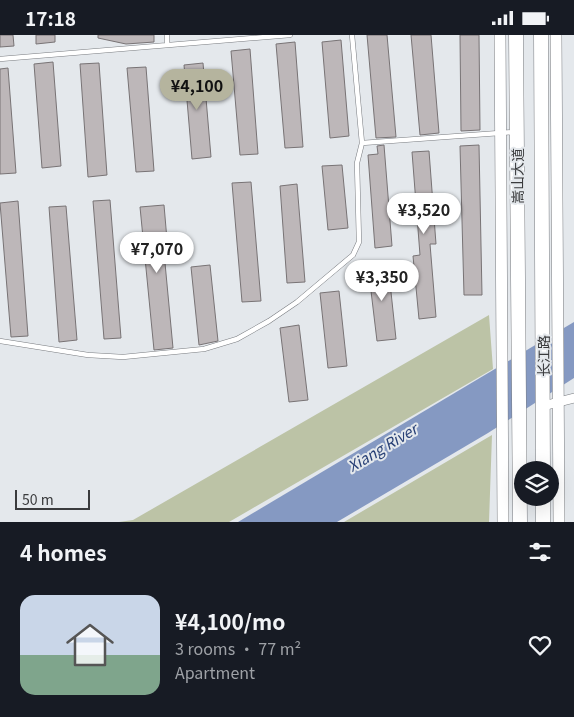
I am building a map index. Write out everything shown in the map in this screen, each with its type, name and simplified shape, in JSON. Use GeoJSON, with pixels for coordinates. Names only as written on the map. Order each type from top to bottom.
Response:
{"type":"FeatureCollection","features":[{"type":"Feature","properties":{"kind":"main road"},"geometry":{"type":"LineString","coordinates":[[500,35],[504,522]]}},
{"type":"Feature","properties":{"kind":"main road","name":"嵩山大道"},"geometry":{"type":"LineString","coordinates":[[516,35],[518,317]]}},
{"type":"Feature","properties":{"kind":"main road","name":"嵩山大道"},"geometry":{"type":"LineString","coordinates":[[541,35],[543,306]]}},
{"type":"Feature","properties":{"kind":"main road"},"geometry":{"type":"LineString","coordinates":[[556,35],[559,522]]}},
{"type":"Feature","properties":{"kind":"main road","name":"长江路"},"geometry":{"type":"LineString","coordinates":[[543,306],[543,406]]}},
{"type":"Feature","properties":{"kind":"main road","name":"长江路"},"geometry":{"type":"LineString","coordinates":[[518,317],[520,522]]}},
{"type":"Feature","properties":{"kind":"main road"},"geometry":{"type":"LineString","coordinates":[[543,406],[543,461]]}},
{"type":"Feature","properties":{"kind":"main road"},"geometry":{"type":"LineString","coordinates":[[543,506],[543,522]]}},
{"type":"Feature","properties":{"kind":"street"},"geometry":{"type":"LineString","coordinates":[[543,406],[574,398]]}},
{"type":"Feature","properties":{"kind":"lane"},"geometry":{"type":"LineString","coordinates":[[166,35],[168,45]]}},
{"type":"Feature","properties":{"kind":"lane"},"geometry":{"type":"LineString","coordinates":[[0,59],[290,35]]}},
{"type":"Feature","properties":{"kind":"lane"},"geometry":{"type":"LineString","coordinates":[[0,341],[88,355],[123,357],[204,349],[237,339],[268,321],[297,302],[353,255],[359,242],[357,163],[362,143],[352,35]]}},
{"type":"Feature","properties":{"kind":"lane"},"geometry":{"type":"LineString","coordinates":[[362,143],[516,132]]}},
{"type":"Feature","properties":{"kind":"green space"},"geometry":{"type":"Polygon","coordinates":[[[489,315],[493,369],[229,522],[119,522],[133,520],[489,315]]]}},
{"type":"Feature","properties":{"kind":"green space"},"geometry":{"type":"Polygon","coordinates":[[[492,435],[489,522],[344,522],[492,435]]]}},
{"type":"Feature","properties":{"kind":"water","name":"Xiang River"},"geometry":{"type":"Polygon","coordinates":[[[574,322],[574,378],[488,433],[337,522],[238,522],[574,322]]]}},
{"type":"Feature","properties":{"kind":"building"},"geometry":{"type":"Polygon","coordinates":[[[0,35],[13,35],[14,46],[0,47],[0,35]]]}},
{"type":"Feature","properties":{"kind":"building"},"geometry":{"type":"Polygon","coordinates":[[[36,35],[55,35],[55,42],[36,44],[36,35]]]}},
{"type":"Feature","properties":{"kind":"building"},"geometry":{"type":"Polygon","coordinates":[[[98,35],[154,35],[154,42],[126,44],[98,38],[98,35]]]}},
{"type":"Feature","properties":{"kind":"building"},"geometry":{"type":"Polygon","coordinates":[[[367,35],[387,35],[396,137],[376,138],[367,35]]]}},
{"type":"Feature","properties":{"kind":"building"},"geometry":{"type":"Polygon","coordinates":[[[411,35],[431,35],[439,133],[420,135],[411,35]]]}},
{"type":"Feature","properties":{"kind":"building"},"geometry":{"type":"Polygon","coordinates":[[[460,35],[479,35],[480,130],[461,131],[460,35]]]}},
{"type":"Feature","properties":{"kind":"building"},"geometry":{"type":"Polygon","coordinates":[[[341,40],[349,136],[330,138],[322,42],[341,40]]]}},
{"type":"Feature","properties":{"kind":"building"},"geometry":{"type":"Polygon","coordinates":[[[295,42],[303,147],[285,148],[276,44],[295,42]]]}},
{"type":"Feature","properties":{"kind":"building"},"geometry":{"type":"Polygon","coordinates":[[[250,49],[258,154],[240,155],[231,51],[250,49]]]}},
{"type":"Feature","properties":{"kind":"building"},"geometry":{"type":"Polygon","coordinates":[[[53,62],[61,166],[42,168],[34,64],[53,62]]]}},
{"type":"Feature","properties":{"kind":"building"},"geometry":{"type":"Polygon","coordinates":[[[99,63],[107,175],[88,177],[80,64],[99,63]]]}},
{"type":"Feature","properties":{"kind":"building"},"geometry":{"type":"Polygon","coordinates":[[[203,63],[211,157],[192,159],[184,65],[203,63]]]}},
{"type":"Feature","properties":{"kind":"building"},"geometry":{"type":"Polygon","coordinates":[[[146,67],[154,171],[136,172],[127,68],[146,67]]]}},
{"type":"Feature","properties":{"kind":"building"},"geometry":{"type":"Polygon","coordinates":[[[8,68],[16,173],[0,174],[0,69],[8,68]]]}},
{"type":"Feature","properties":{"kind":"building"},"geometry":{"type":"Polygon","coordinates":[[[384,145],[392,246],[375,248],[368,155],[378,154],[377,146],[384,145]]]}},
{"type":"Feature","properties":{"kind":"building"},"geometry":{"type":"Polygon","coordinates":[[[479,145],[482,295],[464,295],[460,146],[479,145]]]}},
{"type":"Feature","properties":{"kind":"building"},"geometry":{"type":"Polygon","coordinates":[[[429,151],[436,244],[430,244],[436,317],[419,319],[413,256],[420,255],[412,152],[429,151]]]}},
{"type":"Feature","properties":{"kind":"building"},"geometry":{"type":"Polygon","coordinates":[[[342,165],[348,228],[328,230],[322,166],[342,165]]]}},
{"type":"Feature","properties":{"kind":"building"},"geometry":{"type":"Polygon","coordinates":[[[251,182],[261,301],[242,302],[232,183],[251,182]]]}},
{"type":"Feature","properties":{"kind":"building"},"geometry":{"type":"Polygon","coordinates":[[[297,184],[305,282],[287,283],[280,186],[297,184]]]}},
{"type":"Feature","properties":{"kind":"building"},"geometry":{"type":"Polygon","coordinates":[[[110,200],[121,338],[104,339],[93,201],[110,200]]]}},
{"type":"Feature","properties":{"kind":"building"},"geometry":{"type":"Polygon","coordinates":[[[18,201],[28,336],[11,337],[0,203],[18,201]]]}},
{"type":"Feature","properties":{"kind":"building"},"geometry":{"type":"Polygon","coordinates":[[[164,205],[169,263],[165,263],[173,348],[154,350],[140,207],[164,205]]]}},
{"type":"Feature","properties":{"kind":"building"},"geometry":{"type":"Polygon","coordinates":[[[66,206],[77,340],[59,342],[49,207],[66,206]]]}},
{"type":"Feature","properties":{"kind":"building"},"geometry":{"type":"Polygon","coordinates":[[[388,264],[396,339],[377,341],[368,266],[388,264]]]}},
{"type":"Feature","properties":{"kind":"building"},"geometry":{"type":"Polygon","coordinates":[[[210,265],[218,341],[199,345],[191,267],[210,265]]]}},
{"type":"Feature","properties":{"kind":"building"},"geometry":{"type":"Polygon","coordinates":[[[339,291],[347,366],[328,368],[320,293],[339,291]]]}},
{"type":"Feature","properties":{"kind":"building"},"geometry":{"type":"Polygon","coordinates":[[[299,325],[308,400],[289,402],[280,328],[299,325]]]}}]}
